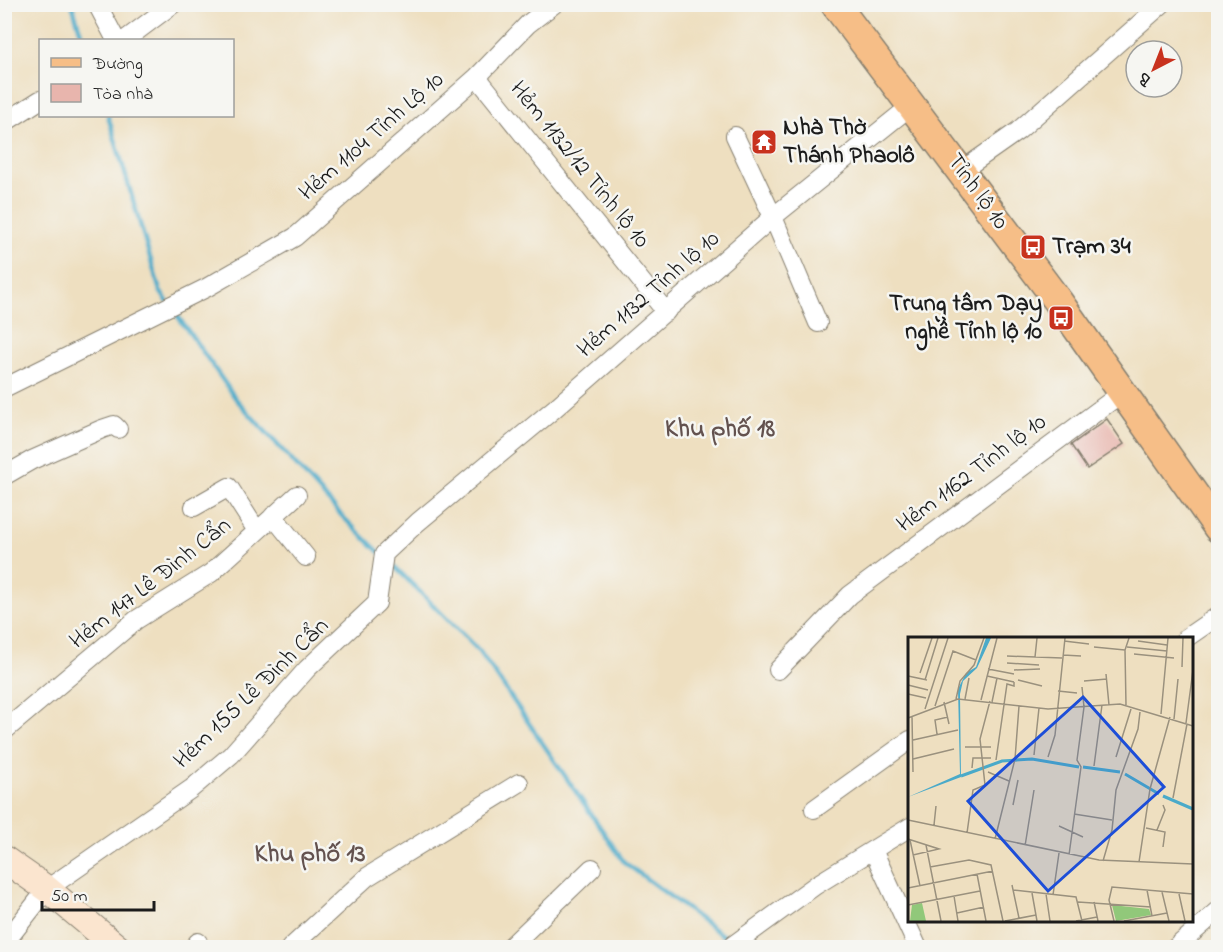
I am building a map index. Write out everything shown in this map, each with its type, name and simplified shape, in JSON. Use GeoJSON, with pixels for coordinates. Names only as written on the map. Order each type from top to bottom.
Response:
{"type":"FeatureCollection","features":[{"type":"Feature","properties":{"kind":"main road","name":"Tỉnh lộ 10"},"geometry":{"type":"LineString","coordinates":[[835,4],[1123,392],[1218,528]]}},
{"type":"Feature","properties":{"kind":"street"},"geometry":{"type":"LineString","coordinates":[[97,4],[115,39]]}},
{"type":"Feature","properties":{"kind":"street"},"geometry":{"type":"LineString","coordinates":[[126,39],[173,4]]}},
{"type":"Feature","properties":{"kind":"street","name":"Hẻm 1104 Tỉnh Lộ 10"},"geometry":{"type":"LineString","coordinates":[[4,388],[151,313],[206,288],[296,237],[477,76],[528,24],[554,4]]}},
{"type":"Feature","properties":{"kind":"street"},"geometry":{"type":"LineString","coordinates":[[961,171],[1027,123],[1162,4]]}},
{"type":"Feature","properties":{"kind":"street","name":"Hẻm 1132/12 Tỉnh lộ 10"},"geometry":{"type":"LineString","coordinates":[[477,76],[666,312]]}},
{"type":"Feature","properties":{"kind":"street"},"geometry":{"type":"LineString","coordinates":[[4,123],[39,101]]}},
{"type":"Feature","properties":{"kind":"street","name":"Hẻm 1132 Tỉnh lộ 10"},"geometry":{"type":"LineString","coordinates":[[418,522],[666,312],[773,218],[912,105]]}},
{"type":"Feature","properties":{"kind":"street"},"geometry":{"type":"LineString","coordinates":[[735,136],[818,323]]}},
{"type":"Feature","properties":{"kind":"street","name":"Hẻm 1162 Tỉnh lộ 10"},"geometry":{"type":"LineString","coordinates":[[778,670],[850,595],[1123,392]]}},
{"type":"Feature","properties":{"kind":"street"},"geometry":{"type":"LineString","coordinates":[[4,476],[32,460],[102,429],[114,425],[118,429]]}},
{"type":"Feature","properties":{"kind":"street"},"geometry":{"type":"LineString","coordinates":[[194,507],[229,487],[257,531]]}},
{"type":"Feature","properties":{"kind":"street","name":"Hẻm 147 Lê Đình Cẩn"},"geometry":{"type":"LineString","coordinates":[[4,731],[136,620],[211,573],[297,495]]}},
{"type":"Feature","properties":{"kind":"street"},"geometry":{"type":"LineString","coordinates":[[273,516],[306,557]]}},
{"type":"Feature","properties":{"kind":"street","name":"Hẻm 155 Lê Đình Cẩn"},"geometry":{"type":"LineString","coordinates":[[4,944],[47,889],[191,789],[231,755],[308,669],[366,617],[377,603],[382,582],[384,554],[418,522]]}},
{"type":"Feature","properties":{"kind":"street"},"geometry":{"type":"LineString","coordinates":[[1189,637],[1218,616]]}},
{"type":"Feature","properties":{"kind":"street"},"geometry":{"type":"LineString","coordinates":[[814,809],[908,741]]}},
{"type":"Feature","properties":{"kind":"street"},"geometry":{"type":"LineString","coordinates":[[290,948],[368,877],[519,783]]}},
{"type":"Feature","properties":{"kind":"street"},"geometry":{"type":"LineString","coordinates":[[729,948],[816,885],[908,828]]}},
{"type":"Feature","properties":{"kind":"street"},"geometry":{"type":"LineString","coordinates":[[873,850],[918,948]]}},
{"type":"Feature","properties":{"kind":"street"},"geometry":{"type":"LineString","coordinates":[[4,859],[47,889],[118,948]]}},
{"type":"Feature","properties":{"kind":"street"},"geometry":{"type":"LineString","coordinates":[[509,948],[592,868]]}},
{"type":"Feature","properties":{"kind":"street"},"geometry":{"type":"LineString","coordinates":[[1175,948],[1218,911]]}},
{"type":"Feature","properties":{"kind":"building"},"geometry":{"type":"Polygon","coordinates":[[[1107,419],[1124,444],[1087,469],[1071,445],[1107,419]]]}},
{"type":"Feature","properties":{"kind":"waterway"},"geometry":{"type":"LineString","coordinates":[[72,4],[83,39]]}},
{"type":"Feature","properties":{"kind":"waterway"},"geometry":{"type":"LineString","coordinates":[[108,117],[160,291],[167,301]]}},
{"type":"Feature","properties":{"kind":"waterway"},"geometry":{"type":"LineString","coordinates":[[172,308],[236,399],[343,517],[380,553]]}},
{"type":"Feature","properties":{"kind":"waterway"},"geometry":{"type":"LineString","coordinates":[[388,560],[480,652],[624,862],[730,941]]}},
{"type":"Feature","properties":{"kind":"place","name":"Nhà Thờ Thánh Phaolô"},"geometry":{"type":"Point","coordinates":[764,142]}},
{"type":"Feature","properties":{"kind":"place","name":"Trạm 34"},"geometry":{"type":"Point","coordinates":[1033,247]}},
{"type":"Feature","properties":{"kind":"place","name":"Trung tâm Dạy nghề Tỉnh lộ 10"},"geometry":{"type":"Point","coordinates":[1061,318]}},
{"type":"Feature","properties":{"kind":"district","name":"Khu phố 18"},"geometry":{"type":"Point","coordinates":[720,430]}},
{"type":"Feature","properties":{"kind":"district","name":"Khu phố 13"},"geometry":{"type":"Point","coordinates":[310,855]}}]}
